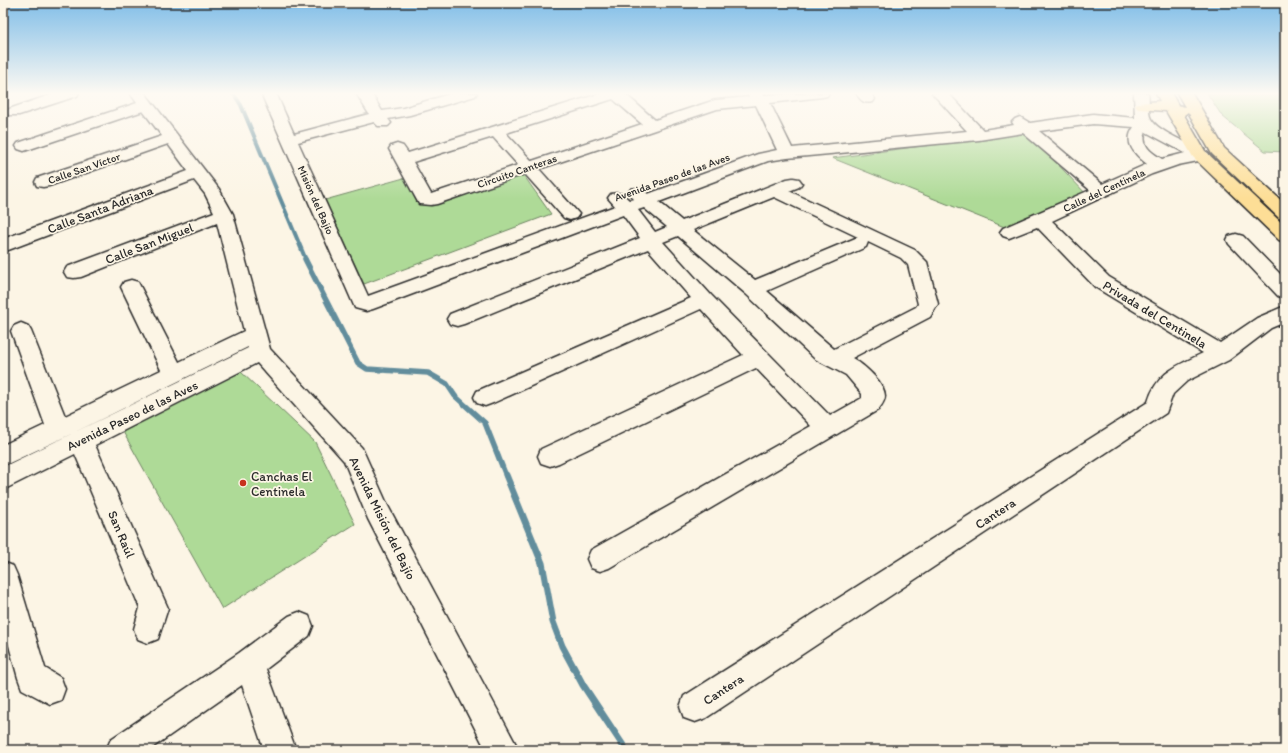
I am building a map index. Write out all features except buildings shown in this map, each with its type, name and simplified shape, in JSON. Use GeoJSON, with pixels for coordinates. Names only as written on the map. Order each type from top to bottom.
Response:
{"type":"FeatureCollection","features":[{"type":"Feature","properties":{"kind":"main road"},"geometry":{"type":"LineString","coordinates":[[1184,128],[1200,155],[1285,236]]}},
{"type":"Feature","properties":{"kind":"main road"},"geometry":{"type":"LineString","coordinates":[[1205,128],[1218,151],[1285,214]]}},
{"type":"Feature","properties":{"kind":"street"},"geometry":{"type":"LineString","coordinates":[[24,146],[68,128]]}},
{"type":"Feature","properties":{"kind":"street","name":"Avenida Misión del Bajío"},"geometry":{"type":"LineString","coordinates":[[163,128],[213,193],[224,214],[258,344],[354,455],[377,511],[503,750]]}},
{"type":"Feature","properties":{"kind":"street","name":"Misión del Bajío"},"geometry":{"type":"LineString","coordinates":[[284,128],[362,299]]}},
{"type":"Feature","properties":{"kind":"street"},"geometry":{"type":"LineString","coordinates":[[291,145],[349,128]]}},
{"type":"Feature","properties":{"kind":"street","name":"Circuito Canteras"},"geometry":{"type":"LineString","coordinates":[[505,128],[400,155],[427,201],[643,128]]}},
{"type":"Feature","properties":{"kind":"street"},"geometry":{"type":"LineString","coordinates":[[775,128],[785,147]]}},
{"type":"Feature","properties":{"kind":"street","name":"Avenida Paseo de las Aves"},"geometry":{"type":"LineString","coordinates":[[362,299],[640,196],[751,161],[785,147],[974,129],[1021,128]]}},
{"type":"Feature","properties":{"kind":"street"},"geometry":{"type":"LineString","coordinates":[[1029,128],[1094,186]]}},
{"type":"Feature","properties":{"kind":"street"},"geometry":{"type":"LineString","coordinates":[[1139,128],[1135,135],[1136,143],[1142,152],[1160,165]]}},
{"type":"Feature","properties":{"kind":"street"},"geometry":{"type":"LineString","coordinates":[[1158,128],[1164,136],[1200,155]]}},
{"type":"Feature","properties":{"kind":"street"},"geometry":{"type":"LineString","coordinates":[[496,131],[570,214]]}},
{"type":"Feature","properties":{"kind":"street","name":"Calle San Víctor"},"geometry":{"type":"LineString","coordinates":[[43,182],[171,138]]}},
{"type":"Feature","properties":{"kind":"street","name":"Calle del Centinela"},"geometry":{"type":"LineString","coordinates":[[1009,232],[1040,220],[1126,178],[1178,159],[1200,155]]}},
{"type":"Feature","properties":{"kind":"street","name":"Calle Santa Adriana"},"geometry":{"type":"LineString","coordinates":[[3,246],[197,172]]}},
{"type":"Feature","properties":{"kind":"street"},"geometry":{"type":"LineString","coordinates":[[457,319],[793,184]]}},
{"type":"Feature","properties":{"kind":"street"},"geometry":{"type":"LineString","coordinates":[[775,191],[908,254],[917,262],[928,304],[923,312],[835,358]]}},
{"type":"Feature","properties":{"kind":"street"},"geometry":{"type":"LineString","coordinates":[[600,559],[870,404],[874,398],[873,391],[854,369],[823,353],[753,289],[640,196]]}},
{"type":"Feature","properties":{"kind":"street"},"geometry":{"type":"LineString","coordinates":[[621,203],[651,240],[704,300],[827,428]]}},
{"type":"Feature","properties":{"kind":"street","name":"Avenida Paseo de las Aves"},"geometry":{"type":"LineString","coordinates":[[362,299],[570,214],[621,203]]}},
{"type":"Feature","properties":{"kind":"street","name":"Calle San Miguel"},"geometry":{"type":"LineString","coordinates":[[74,272],[224,214]]}},
{"type":"Feature","properties":{"kind":"street","name":"Privada del Centinela"},"geometry":{"type":"LineString","coordinates":[[1040,220],[1102,282],[1221,354]]}},
{"type":"Feature","properties":{"kind":"street"},"geometry":{"type":"LineString","coordinates":[[1236,240],[1285,291]]}},
{"type":"Feature","properties":{"kind":"street"},"geometry":{"type":"LineString","coordinates":[[753,289],[859,243]]}},
{"type":"Feature","properties":{"kind":"street"},"geometry":{"type":"LineString","coordinates":[[131,287],[174,374]]}},
{"type":"Feature","properties":{"kind":"street"},"geometry":{"type":"LineString","coordinates":[[485,397],[704,300]]}},
{"type":"Feature","properties":{"kind":"street","name":"Cantera"},"geometry":{"type":"LineString","coordinates":[[695,707],[1158,407],[1163,390],[1179,375],[1221,354],[1264,323],[1285,313]]}},
{"type":"Feature","properties":{"kind":"street"},"geometry":{"type":"LineString","coordinates":[[23,334],[58,429]]}},
{"type":"Feature","properties":{"kind":"street","name":"Avenida Paseo de las Aves"},"geometry":{"type":"LineString","coordinates":[[3,456],[174,374],[258,344]]}},
{"type":"Feature","properties":{"kind":"street","name":"Avenida Paseo de las Aves"},"geometry":{"type":"LineString","coordinates":[[3,478],[81,440],[258,344]]}},
{"type":"Feature","properties":{"kind":"street"},"geometry":{"type":"LineString","coordinates":[[550,456],[758,357]]}},
{"type":"Feature","properties":{"kind":"street","name":"San Raúl"},"geometry":{"type":"LineString","coordinates":[[81,440],[154,608],[148,628]]}},
{"type":"Feature","properties":{"kind":"street"},"geometry":{"type":"LineString","coordinates":[[3,575],[33,678],[50,689]]}},
{"type":"Feature","properties":{"kind":"street"},"geometry":{"type":"LineString","coordinates":[[122,750],[249,664],[299,626]]}},
{"type":"Feature","properties":{"kind":"street"},"geometry":{"type":"LineString","coordinates":[[249,664],[280,750]]}},
{"type":"Feature","properties":{"kind":"green space"},"geometry":{"type":"Polygon","coordinates":[[[1237,128],[1285,128],[1285,152],[1265,151],[1237,128]]]}},
{"type":"Feature","properties":{"kind":"green space"},"geometry":{"type":"Polygon","coordinates":[[[1027,132],[1088,196],[1017,232],[832,158],[1027,132]]]}},
{"type":"Feature","properties":{"kind":"green space"},"geometry":{"type":"Polygon","coordinates":[[[522,173],[551,214],[364,284],[325,200],[404,178],[425,204],[522,173]]]}},
{"type":"Feature","properties":{"kind":"green space","name":"Canchas El Centinela"},"geometry":{"type":"Polygon","coordinates":[[[240,371],[315,442],[355,524],[222,609],[122,430],[240,371]]]}},
{"type":"Feature","properties":{"kind":"waterway"},"geometry":{"type":"LineString","coordinates":[[251,128],[306,260]]}},
{"type":"Feature","properties":{"kind":"waterway"},"geometry":{"type":"LineString","coordinates":[[305,259],[358,363],[367,369],[428,373],[447,384],[455,396],[485,423],[506,476]]}},
{"type":"Feature","properties":{"kind":"waterway"},"geometry":{"type":"LineString","coordinates":[[506,475],[542,563],[553,622],[562,646],[583,685],[626,750]]}},
{"type":"Feature","properties":{"kind":"place","name":"Canchas El Centinela"},"geometry":{"type":"Point","coordinates":[243,483]}}]}
